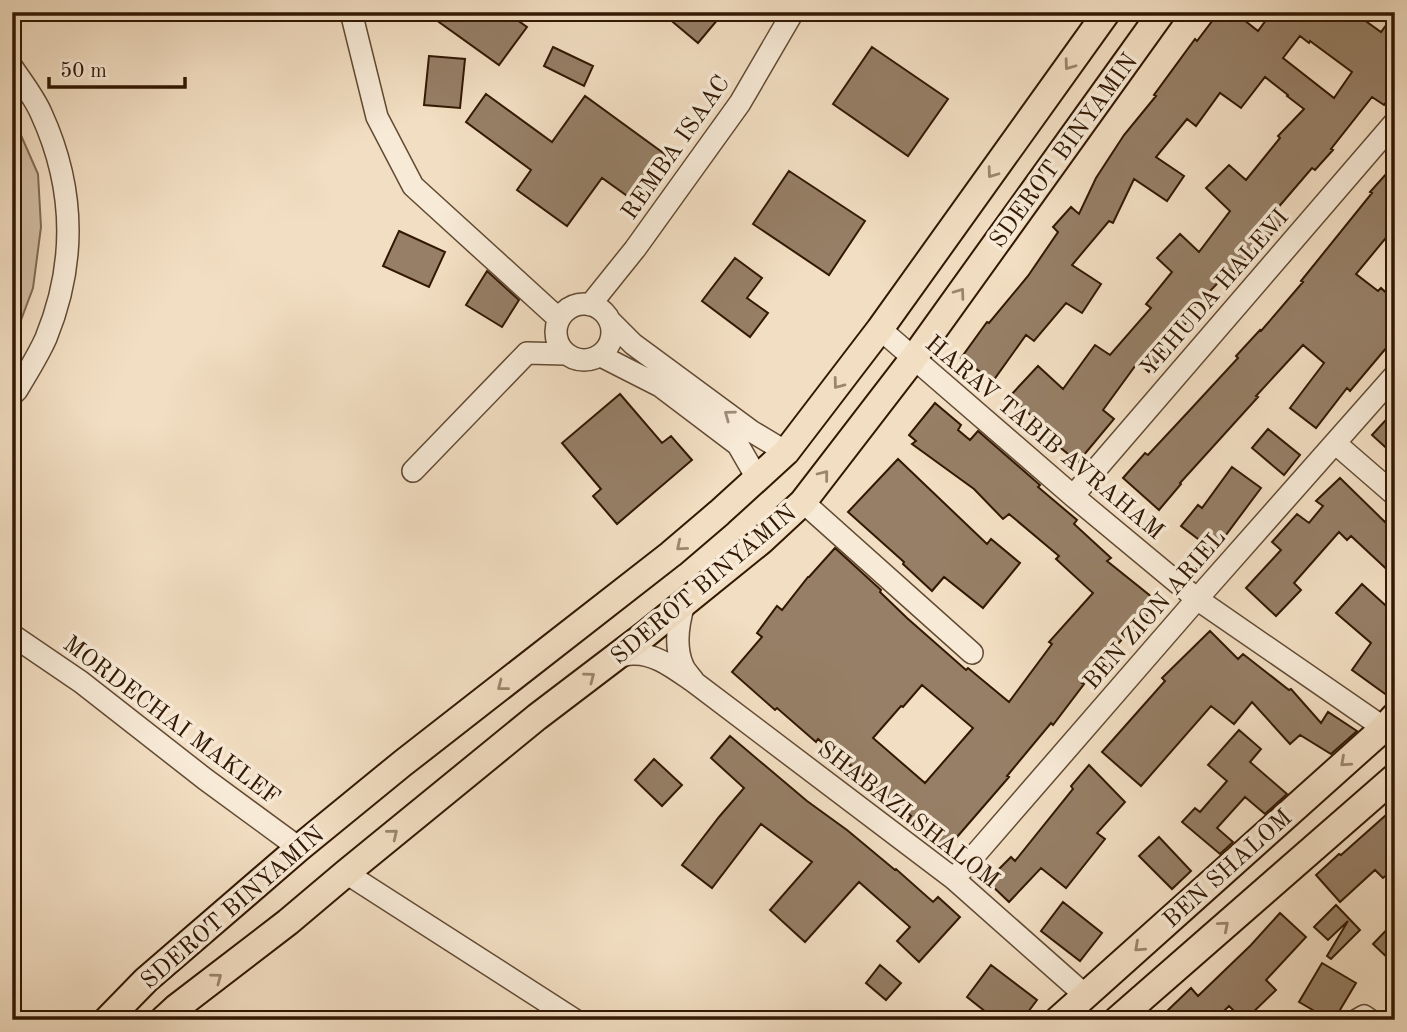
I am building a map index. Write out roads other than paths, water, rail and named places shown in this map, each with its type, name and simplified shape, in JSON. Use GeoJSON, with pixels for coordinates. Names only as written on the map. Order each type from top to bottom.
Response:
{"type":"FeatureCollection","features":[{"type":"Feature","properties":{"kind":"main road","name":"SDEROT BINYAMIN"},"geometry":{"type":"LineString","coordinates":[[107,1020],[146,980],[299,848],[403,763],[671,554],[786,452],[880,329],[1107,12]]}},
{"type":"Feature","properties":{"kind":"main road","name":"SDEROT BINYAMIN"},"geometry":{"type":"LineString","coordinates":[[163,1020],[288,922],[537,717],[684,604],[761,541],[803,502],[913,359],[1162,12]]}},
{"type":"Feature","properties":{"kind":"main road","name":"BEN SHALOM"},"geometry":{"type":"LineString","coordinates":[[1058,1020],[1389,722]]}},
{"type":"Feature","properties":{"kind":"main road","name":"BEN SHALOM"},"geometry":{"type":"LineString","coordinates":[[1117,1020],[1395,777]]}},
{"type":"Feature","properties":{"kind":"street"},"geometry":{"type":"LineString","coordinates":[[351,12],[377,117],[413,186],[559,319]]}},
{"type":"Feature","properties":{"kind":"street","name":"REMBA ISAAC"},"geometry":{"type":"LineString","coordinates":[[590,305],[635,249],[740,103],[793,12]]}},
{"type":"Feature","properties":{"kind":"street"},"geometry":{"type":"LineString","coordinates":[[12,67],[40,111],[59,160],[67,197],[68,241],[60,299],[45,340],[12,395]]}},
{"type":"Feature","properties":{"kind":"street","name":"YEHUDA HALEVI"},"geometry":{"type":"LineString","coordinates":[[1073,496],[1395,122]]}},
{"type":"Feature","properties":{"kind":"street"},"geometry":{"type":"LineString","coordinates":[[611,322],[611,341],[601,356],[592,360],[583,361],[565,354],[556,338],[556,328],[564,312],[581,304],[599,308],[633,344],[751,431],[786,452]]}},
{"type":"Feature","properties":{"kind":"street","name":"HARAV TABIB AVRAHAM"},"geometry":{"type":"LineString","coordinates":[[880,329],[1197,599],[1389,722]]}},
{"type":"Feature","properties":{"kind":"street"},"geometry":{"type":"LineString","coordinates":[[413,471],[527,353],[565,354]]}},
{"type":"Feature","properties":{"kind":"street"},"geometry":{"type":"LineString","coordinates":[[601,356],[660,386],[738,445],[757,478]]}},
{"type":"Feature","properties":{"kind":"street","name":"BEN ZION ARIEL"},"geometry":{"type":"LineString","coordinates":[[954,879],[1395,375]]}},
{"type":"Feature","properties":{"kind":"street"},"geometry":{"type":"LineString","coordinates":[[1335,443],[1395,495]]}},
{"type":"Feature","properties":{"kind":"street"},"geometry":{"type":"LineString","coordinates":[[803,502],[972,653]]}},
{"type":"Feature","properties":{"kind":"street","name":"SHABAZI SHALOM"},"geometry":{"type":"LineString","coordinates":[[684,604],[678,626],[678,645],[683,666],[694,682]]}},
{"type":"Feature","properties":{"kind":"street","name":"MORDECHAI MAKLEF"},"geometry":{"type":"LineString","coordinates":[[12,635],[81,682],[299,848]]}},
{"type":"Feature","properties":{"kind":"street","name":"SHABAZI SHALOM"},"geometry":{"type":"LineString","coordinates":[[616,657],[633,653],[647,655],[694,682],[954,879],[1085,995]]}},
{"type":"Feature","properties":{"kind":"street"},"geometry":{"type":"LineString","coordinates":[[346,873],[575,1020]]}},
{"type":"Feature","properties":{"kind":"street"},"geometry":{"type":"LineString","coordinates":[[1357,1020],[1364,1016],[1370,1020]]}}]}
